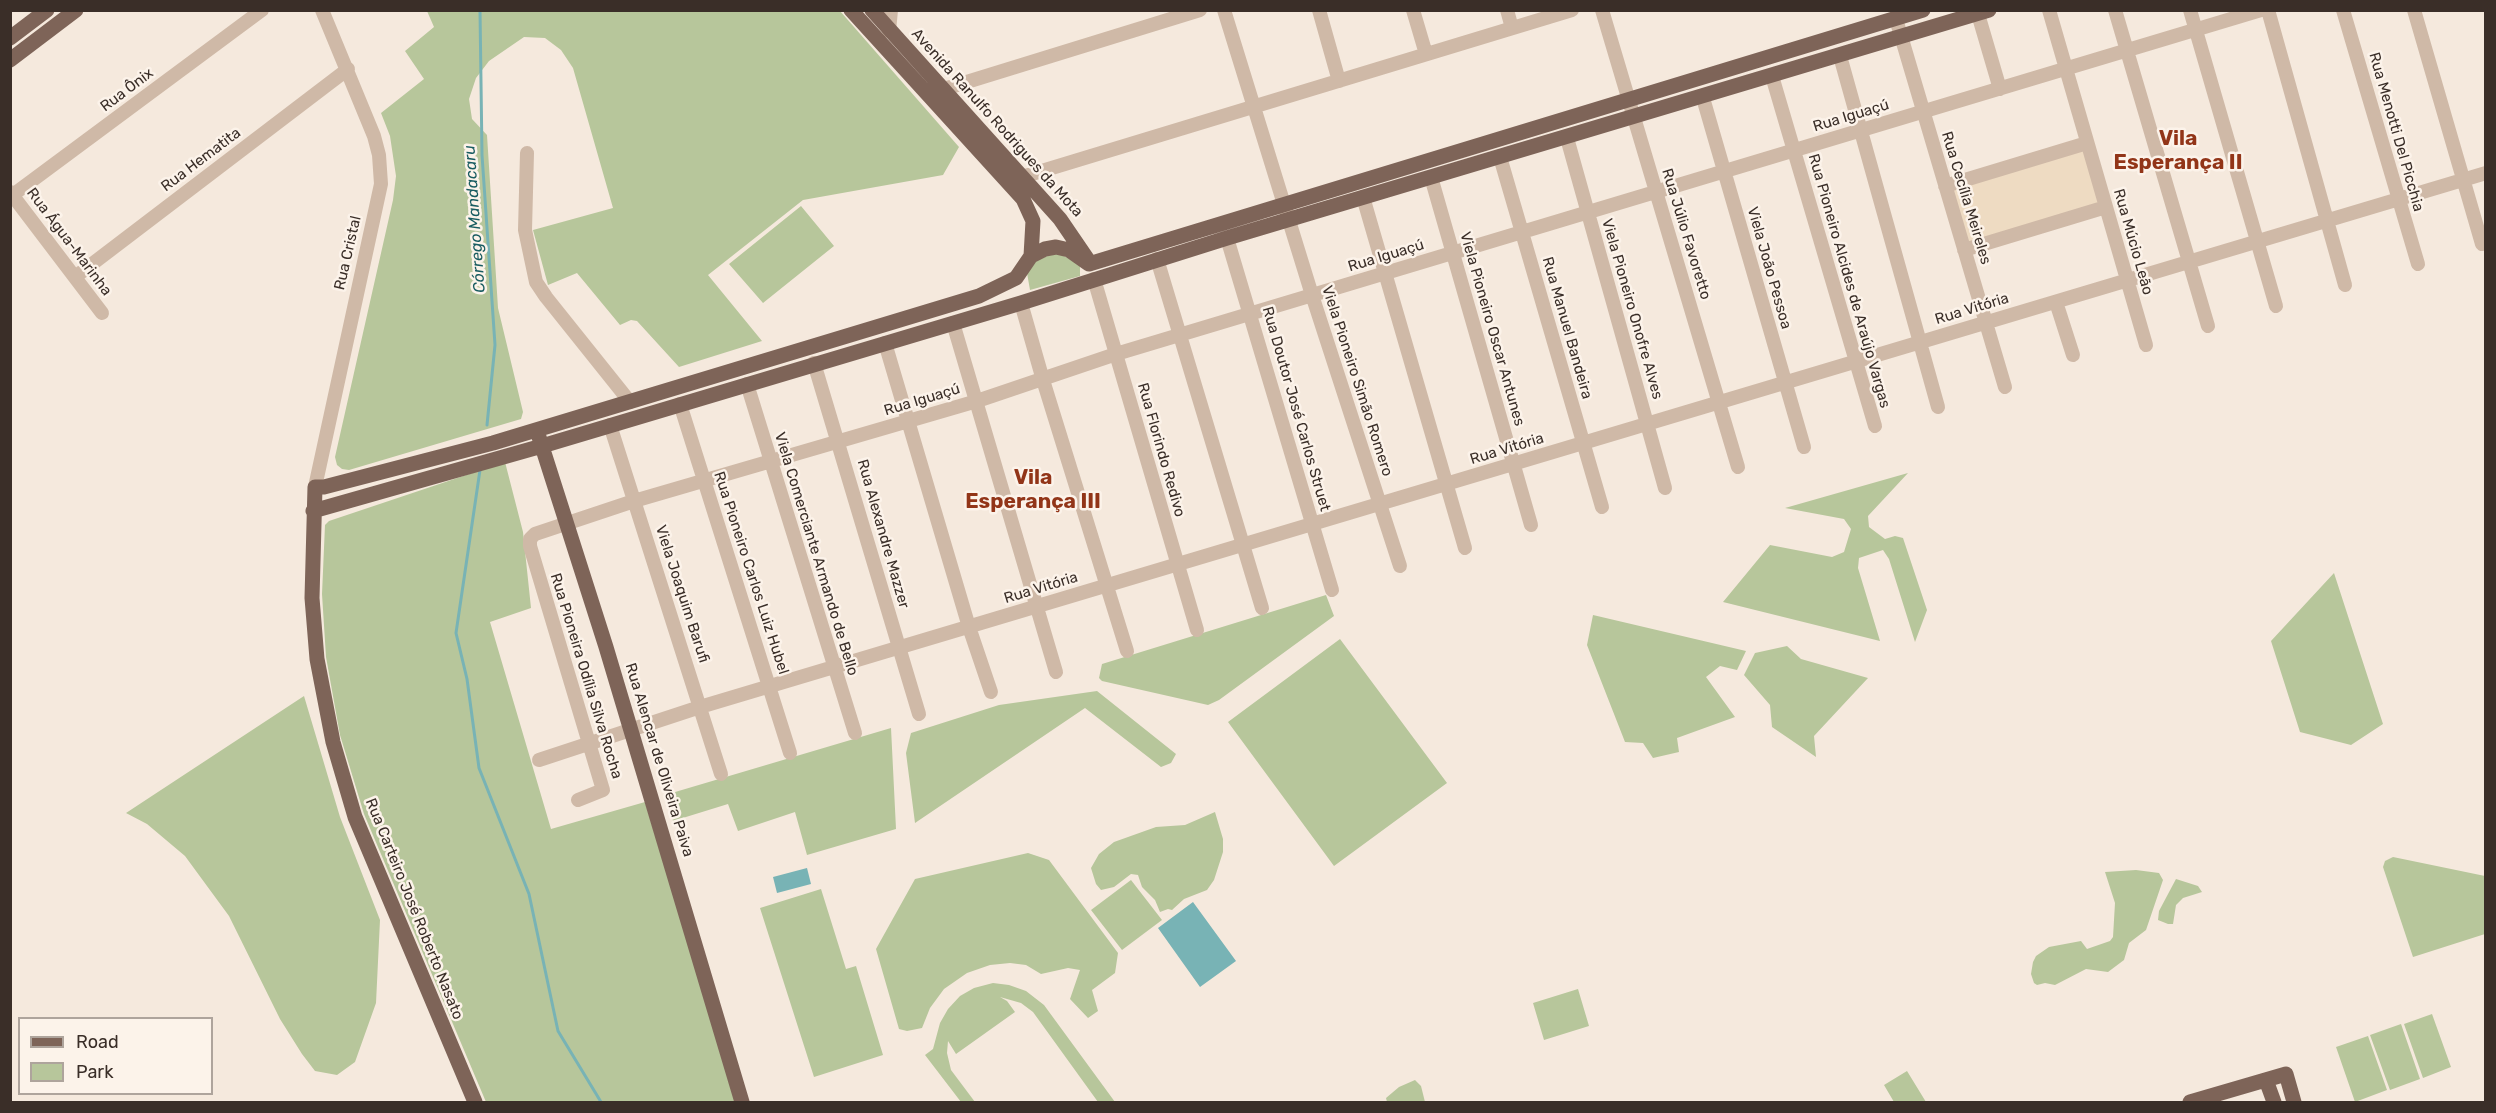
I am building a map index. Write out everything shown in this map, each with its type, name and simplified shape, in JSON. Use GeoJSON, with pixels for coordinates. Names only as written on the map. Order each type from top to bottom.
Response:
{"type":"FeatureCollection","features":[{"type":"Feature","properties":{"kind":"main road"},"geometry":{"type":"LineString","coordinates":[[10,38],[47,10]]}},
{"type":"Feature","properties":{"kind":"main road"},"geometry":{"type":"LineString","coordinates":[[10,60],[76,10]]}},
{"type":"Feature","properties":{"kind":"main road"},"geometry":{"type":"LineString","coordinates":[[315,487],[324,487],[537,430],[979,296],[1016,278],[1031,255],[1033,221],[1023,199],[851,10]]}},
{"type":"Feature","properties":{"kind":"main road","name":"Avenida Ranulfo Rodrigues da Mota"},"geometry":{"type":"LineString","coordinates":[[872,10],[1060,219],[1079,245],[1094,279]]}},
{"type":"Feature","properties":{"kind":"main road"},"geometry":{"type":"LineString","coordinates":[[313,511],[542,446],[1021,303],[1227,238],[1288,212],[1629,99],[1923,10]]}},
{"type":"Feature","properties":{"kind":"main road"},"geometry":{"type":"LineString","coordinates":[[1031,255],[1056,247],[1069,250],[1089,264],[1288,212],[1363,197],[1703,98],[1984,12]]}},
{"type":"Feature","properties":{"kind":"main road"},"geometry":{"type":"LineString","coordinates":[[1016,278],[1021,303]]}},
{"type":"Feature","properties":{"kind":"main road","name":"Rua Alencar de Oliveira Paiva"},"geometry":{"type":"LineString","coordinates":[[537,430],[630,728],[742,1102]]}},
{"type":"Feature","properties":{"kind":"main road","name":"Rua Cristal"},"geometry":{"type":"LineString","coordinates":[[313,511],[315,487]]}},
{"type":"Feature","properties":{"kind":"main road","name":"Rua Carteiro José Roberto Nasato"},"geometry":{"type":"LineString","coordinates":[[313,511],[312,598],[317,659],[333,742],[354,817],[475,1102]]}},
{"type":"Feature","properties":{"kind":"main road"},"geometry":{"type":"LineString","coordinates":[[2190,1102],[2286,1074],[2294,1102]]}},
{"type":"Feature","properties":{"kind":"main road"},"geometry":{"type":"LineString","coordinates":[[2266,1080],[2274,1102]]}},
{"type":"Feature","properties":{"kind":"street","name":"Rua Ônix"},"geometry":{"type":"LineString","coordinates":[[11,195],[244,15],[262,10]]}},
{"type":"Feature","properties":{"kind":"street","name":"Rua Cristal"},"geometry":{"type":"LineString","coordinates":[[315,487],[381,184],[379,155],[374,136],[322,10]]}},
{"type":"Feature","properties":{"kind":"street"},"geometry":{"type":"LineString","coordinates":[[889,31],[891,10]]}},
{"type":"Feature","properties":{"kind":"street"},"geometry":{"type":"LineString","coordinates":[[944,89],[1200,10]]}},
{"type":"Feature","properties":{"kind":"street","name":"Viela Pioneiro Simão Romero"},"geometry":{"type":"LineString","coordinates":[[1224,10],[1312,295],[1400,566]]}},
{"type":"Feature","properties":{"kind":"street"},"geometry":{"type":"LineString","coordinates":[[1319,10],[1339,81]]}},
{"type":"Feature","properties":{"kind":"street"},"geometry":{"type":"LineString","coordinates":[[1413,10],[1426,54]]}},
{"type":"Feature","properties":{"kind":"street"},"geometry":{"type":"LineString","coordinates":[[1507,10],[1512,28]]}},
{"type":"Feature","properties":{"kind":"street"},"geometry":{"type":"LineString","coordinates":[[1022,177],[1572,10]]}},
{"type":"Feature","properties":{"kind":"street","name":"Rua Júlio Favoretto"},"geometry":{"type":"LineString","coordinates":[[1602,10],[1738,467]]}},
{"type":"Feature","properties":{"kind":"street","name":"Rua Múcio Leão"},"geometry":{"type":"LineString","coordinates":[[2049,10],[2146,345]]}},
{"type":"Feature","properties":{"kind":"street"},"geometry":{"type":"LineString","coordinates":[[2115,10],[2208,326]]}},
{"type":"Feature","properties":{"kind":"street"},"geometry":{"type":"LineString","coordinates":[[2190,10],[2276,306]]}},
{"type":"Feature","properties":{"kind":"street","name":"Rua Iguaçú"},"geometry":{"type":"LineString","coordinates":[[530,546],[530,539],[535,534],[634,501],[976,401],[1116,354],[2261,10]]}},
{"type":"Feature","properties":{"kind":"street"},"geometry":{"type":"LineString","coordinates":[[2268,10],[2345,285]]}},
{"type":"Feature","properties":{"kind":"street","name":"Rua Menotti Del Picchia"},"geometry":{"type":"LineString","coordinates":[[2343,10],[2418,264]]}},
{"type":"Feature","properties":{"kind":"street"},"geometry":{"type":"LineString","coordinates":[[2414,10],[2482,244]]}},
{"type":"Feature","properties":{"kind":"street"},"geometry":{"type":"LineString","coordinates":[[1984,12],[2000,89]]}},
{"type":"Feature","properties":{"kind":"street","name":"Rua Cecília Meireles"},"geometry":{"type":"LineString","coordinates":[[1896,19],[2005,387]]}},
{"type":"Feature","properties":{"kind":"street"},"geometry":{"type":"LineString","coordinates":[[1840,56],[1938,407]]}},
{"type":"Feature","properties":{"kind":"street","name":"Rua Hematita"},"geometry":{"type":"LineString","coordinates":[[75,277],[348,69]]}},
{"type":"Feature","properties":{"kind":"street","name":"Rua Pioneiro Alcides de Araújo Vargas"},"geometry":{"type":"LineString","coordinates":[[1772,76],[1875,426]]}},
{"type":"Feature","properties":{"kind":"street","name":"Viela João Pessoa"},"geometry":{"type":"LineString","coordinates":[[1703,98],[1804,447]]}},
{"type":"Feature","properties":{"kind":"street","name":"Viela Pioneiro Onofre Alves"},"geometry":{"type":"LineString","coordinates":[[1567,138],[1665,488]]}},
{"type":"Feature","properties":{"kind":"street"},"geometry":{"type":"LineString","coordinates":[[1945,186],[2087,143]]}},
{"type":"Feature","properties":{"kind":"street"},"geometry":{"type":"LineString","coordinates":[[527,153],[525,230],[536,282],[630,402]]}},
{"type":"Feature","properties":{"kind":"street","name":"Rua Manuel Bandeira"},"geometry":{"type":"LineString","coordinates":[[1500,157],[1602,507]]}},
{"type":"Feature","properties":{"kind":"street","name":"Rua Vitória"},"geometry":{"type":"LineString","coordinates":[[539,760],[630,728],[2486,173]]}},
{"type":"Feature","properties":{"kind":"street","name":"Viela Pioneiro Oscar Antunes"},"geometry":{"type":"LineString","coordinates":[[1431,177],[1531,525]]}},
{"type":"Feature","properties":{"kind":"street","name":"Rua Água-Marinha"},"geometry":{"type":"LineString","coordinates":[[11,195],[102,313]]}},
{"type":"Feature","properties":{"kind":"street"},"geometry":{"type":"LineString","coordinates":[[1363,197],[1465,548]]}},
{"type":"Feature","properties":{"kind":"street"},"geometry":{"type":"LineString","coordinates":[[1964,250],[2106,207]]}},
{"type":"Feature","properties":{"kind":"street","name":"Rua Doutor José Carlos Struet"},"geometry":{"type":"LineString","coordinates":[[1227,238],[1332,590]]}},
{"type":"Feature","properties":{"kind":"street"},"geometry":{"type":"LineString","coordinates":[[1157,259],[1262,608]]}},
{"type":"Feature","properties":{"kind":"street","name":"Rua Florindo Redivo"},"geometry":{"type":"LineString","coordinates":[[1094,279],[1197,630]]}},
{"type":"Feature","properties":{"kind":"street"},"geometry":{"type":"LineString","coordinates":[[2056,302],[2073,355]]}},
{"type":"Feature","properties":{"kind":"street"},"geometry":{"type":"LineString","coordinates":[[1021,303],[1127,651]]}},
{"type":"Feature","properties":{"kind":"street"},"geometry":{"type":"LineString","coordinates":[[953,323],[1056,672]]}},
{"type":"Feature","properties":{"kind":"street"},"geometry":{"type":"LineString","coordinates":[[885,342],[969,627],[992,692]]}},
{"type":"Feature","properties":{"kind":"street","name":"Rua Alexandre Mazzer"},"geometry":{"type":"LineString","coordinates":[[814,363],[919,714]]}},
{"type":"Feature","properties":{"kind":"street","name":"Viela Comerciante Armando de Bello"},"geometry":{"type":"LineString","coordinates":[[747,384],[855,733]]}},
{"type":"Feature","properties":{"kind":"street","name":"Rua Pioneiro Carlos Luiz Hubel"},"geometry":{"type":"LineString","coordinates":[[680,404],[790,753]]}},
{"type":"Feature","properties":{"kind":"street","name":"Viela Joaquim Barufi"},"geometry":{"type":"LineString","coordinates":[[610,425],[721,774]]}},
{"type":"Feature","properties":{"kind":"street","name":"Rua Pioneira Odília Silva Rocha"},"geometry":{"type":"LineString","coordinates":[[530,546],[603,790],[578,800]]}},
{"type":"Feature","properties":{"kind":"green space"},"geometry":{"type":"Polygon","coordinates":[[[427,11],[840,11],[959,147],[943,175],[803,200],[708,275],[762,341],[679,367],[637,321],[631,320],[620,325],[577,273],[548,285],[533,230],[613,208],[573,68],[561,50],[545,38],[524,37],[489,61],[476,78],[469,99],[472,119],[487,135],[498,308],[523,412],[521,419],[349,470],[342,469],[337,465],[335,457],[393,200],[396,176],[390,136],[381,113],[424,79],[405,51],[434,27],[427,11]]]}},
{"type":"Feature","properties":{"kind":"green space"},"geometry":{"type":"Polygon","coordinates":[[[801,206],[834,246],[763,303],[729,264],[801,206]]]}},
{"type":"Feature","properties":{"kind":"green space"},"geometry":{"type":"Polygon","coordinates":[[[1057,252],[1080,265],[1080,276],[1030,290],[1027,273],[1033,262],[1057,252]]]}},
{"type":"Feature","properties":{"kind":"green space"},"geometry":{"type":"Polygon","coordinates":[[[505,462],[523,532],[531,608],[490,622],[551,829],[645,802],[736,1102],[486,1102],[364,814],[340,735],[326,657],[322,594],[325,525],[329,521],[505,462]]]}},
{"type":"Feature","properties":{"kind":"green space"},"geometry":{"type":"Polygon","coordinates":[[[1908,473],[1868,516],[1869,527],[1885,539],[1895,536],[1903,538],[1927,610],[1915,642],[1889,559],[1883,550],[1859,558],[1858,568],[1880,641],[1723,602],[1770,545],[1832,557],[1844,552],[1851,529],[1844,519],[1785,508],[1908,473]]]}},
{"type":"Feature","properties":{"kind":"green space"},"geometry":{"type":"Polygon","coordinates":[[[2334,573],[2383,724],[2351,745],[2300,732],[2271,641],[2334,573]]]}},
{"type":"Feature","properties":{"kind":"green space"},"geometry":{"type":"Polygon","coordinates":[[[1326,595],[1334,616],[1219,700],[1208,705],[1102,681],[1099,678],[1102,664],[1326,595]]]}},
{"type":"Feature","properties":{"kind":"green space"},"geometry":{"type":"Polygon","coordinates":[[[1593,615],[1746,651],[1737,670],[1720,666],[1706,677],[1735,717],[1677,738],[1679,752],[1653,758],[1643,743],[1625,742],[1587,645],[1593,615]]]}},
{"type":"Feature","properties":{"kind":"green space"},"geometry":{"type":"Polygon","coordinates":[[[1340,639],[1447,783],[1334,866],[1228,722],[1340,639]]]}},
{"type":"Feature","properties":{"kind":"green space"},"geometry":{"type":"Polygon","coordinates":[[[1787,646],[1801,659],[1868,678],[1814,736],[1816,757],[1772,727],[1770,705],[1744,675],[1755,653],[1787,646]]]}},
{"type":"Feature","properties":{"kind":"green space"},"geometry":{"type":"Polygon","coordinates":[[[1097,691],[1176,754],[1171,763],[1161,767],[1085,708],[915,823],[906,753],[911,733],[999,705],[1097,691]]]}},
{"type":"Feature","properties":{"kind":"green space"},"geometry":{"type":"Polygon","coordinates":[[[304,696],[340,817],[380,920],[376,1003],[355,1062],[337,1075],[315,1071],[302,1054],[280,1019],[229,916],[185,856],[147,824],[126,813],[304,696]]]}},
{"type":"Feature","properties":{"kind":"green space"},"geometry":{"type":"Polygon","coordinates":[[[891,728],[896,829],[807,855],[795,812],[738,831],[728,804],[673,821],[665,795],[891,728]]]}},
{"type":"Feature","properties":{"kind":"green space"},"geometry":{"type":"Polygon","coordinates":[[[1215,812],[1223,839],[1223,852],[1214,880],[1207,890],[1184,899],[1172,910],[1160,912],[1155,900],[1142,887],[1138,875],[1131,874],[1114,887],[1101,890],[1096,884],[1091,868],[1099,854],[1114,842],[1156,827],[1185,825],[1215,812]]]}},
{"type":"Feature","properties":{"kind":"green space"},"geometry":{"type":"Polygon","coordinates":[[[1028,853],[1049,860],[1118,953],[1115,973],[1092,990],[1098,1011],[1088,1018],[1070,999],[1080,970],[1068,968],[1041,974],[1026,965],[1010,963],[990,965],[967,973],[944,989],[930,1008],[922,1028],[907,1031],[899,1029],[876,949],[915,879],[1028,853]]]}},
{"type":"Feature","properties":{"kind":"green space"},"geometry":{"type":"Polygon","coordinates":[[[2393,857],[2485,876],[2485,934],[2413,957],[2383,867],[2385,861],[2393,857]]]}},
{"type":"Feature","properties":{"kind":"green space"},"geometry":{"type":"Polygon","coordinates":[[[2136,870],[2159,873],[2163,880],[2146,930],[2129,943],[2124,960],[2108,972],[2086,969],[2055,985],[2034,983],[2031,974],[2033,962],[2036,956],[2049,947],[2081,941],[2087,949],[2110,941],[2113,937],[2115,903],[2105,872],[2136,870]]]}},
{"type":"Feature","properties":{"kind":"green space"},"geometry":{"type":"Polygon","coordinates":[[[2176,879],[2198,886],[2202,892],[2183,898],[2176,905],[2173,924],[2168,924],[2158,920],[2159,911],[2176,879]]]}},
{"type":"Feature","properties":{"kind":"green space"},"geometry":{"type":"Polygon","coordinates":[[[1131,880],[1162,920],[1122,950],[1091,910],[1131,880]]]}},
{"type":"Feature","properties":{"kind":"green space"},"geometry":{"type":"Polygon","coordinates":[[[821,889],[846,969],[856,966],[883,1055],[814,1077],[760,908],[821,889]]]}},
{"type":"Feature","properties":{"kind":"green space"},"geometry":{"type":"Polygon","coordinates":[[[993,983],[1009,985],[1026,991],[1044,1005],[1115,1102],[1098,1102],[1033,1012],[1021,1003],[1000,997],[1007,1001],[1015,1012],[956,1054],[948,1041],[947,1053],[951,1070],[975,1102],[961,1102],[925,1055],[933,1049],[940,1023],[948,1009],[960,996],[974,988],[993,983]]]}},
{"type":"Feature","properties":{"kind":"green space"},"geometry":{"type":"Polygon","coordinates":[[[1578,989],[1589,1026],[1544,1040],[1533,1003],[1578,989]]]}},
{"type":"Feature","properties":{"kind":"green space"},"geometry":{"type":"Polygon","coordinates":[[[2432,1014],[2451,1067],[2423,1078],[2404,1024],[2432,1014]]]}},
{"type":"Feature","properties":{"kind":"green space"},"geometry":{"type":"Polygon","coordinates":[[[2401,1024],[2420,1079],[2390,1090],[2370,1035],[2401,1024]]]}},
{"type":"Feature","properties":{"kind":"green space"},"geometry":{"type":"Polygon","coordinates":[[[2368,1036],[2387,1090],[2355,1102],[2336,1047],[2368,1036]]]}},
{"type":"Feature","properties":{"kind":"green space"},"geometry":{"type":"Polygon","coordinates":[[[1907,1071],[1926,1102],[1894,1102],[1884,1085],[1907,1071]]]}},
{"type":"Feature","properties":{"kind":"green space"},"geometry":{"type":"Polygon","coordinates":[[[1415,1080],[1421,1086],[1425,1102],[1387,1102],[1386,1098],[1399,1087],[1415,1080]]]}},
{"type":"Feature","properties":{"kind":"shaded area"},"geometry":{"type":"Polygon","coordinates":[[[2087,143],[2106,207],[1964,250],[1945,186],[2087,143]]]}},
{"type":"Feature","properties":{"kind":"water"},"geometry":{"type":"Polygon","coordinates":[[[807,868],[811,884],[777,893],[773,877],[807,868]]]}},
{"type":"Feature","properties":{"kind":"water"},"geometry":{"type":"Polygon","coordinates":[[[1193,902],[1236,961],[1200,987],[1158,928],[1193,902]]]}},
{"type":"Feature","properties":{"kind":"waterway","name":"Córrego Mandacaru"},"geometry":{"type":"LineString","coordinates":[[480,10],[482,155],[495,345],[487,425]]}},
{"type":"Feature","properties":{"kind":"waterway","name":"Córrego Mandacaru"},"geometry":{"type":"LineString","coordinates":[[480,470],[456,633],[467,679],[479,768],[529,894],[558,1031],[601,1102]]}},
{"type":"Feature","properties":{"kind":"district","name":"Vila Esperança II"},"geometry":{"type":"Point","coordinates":[2178,151]}},
{"type":"Feature","properties":{"kind":"district","name":"Vila Esperança III"},"geometry":{"type":"Point","coordinates":[1033,490]}}]}
